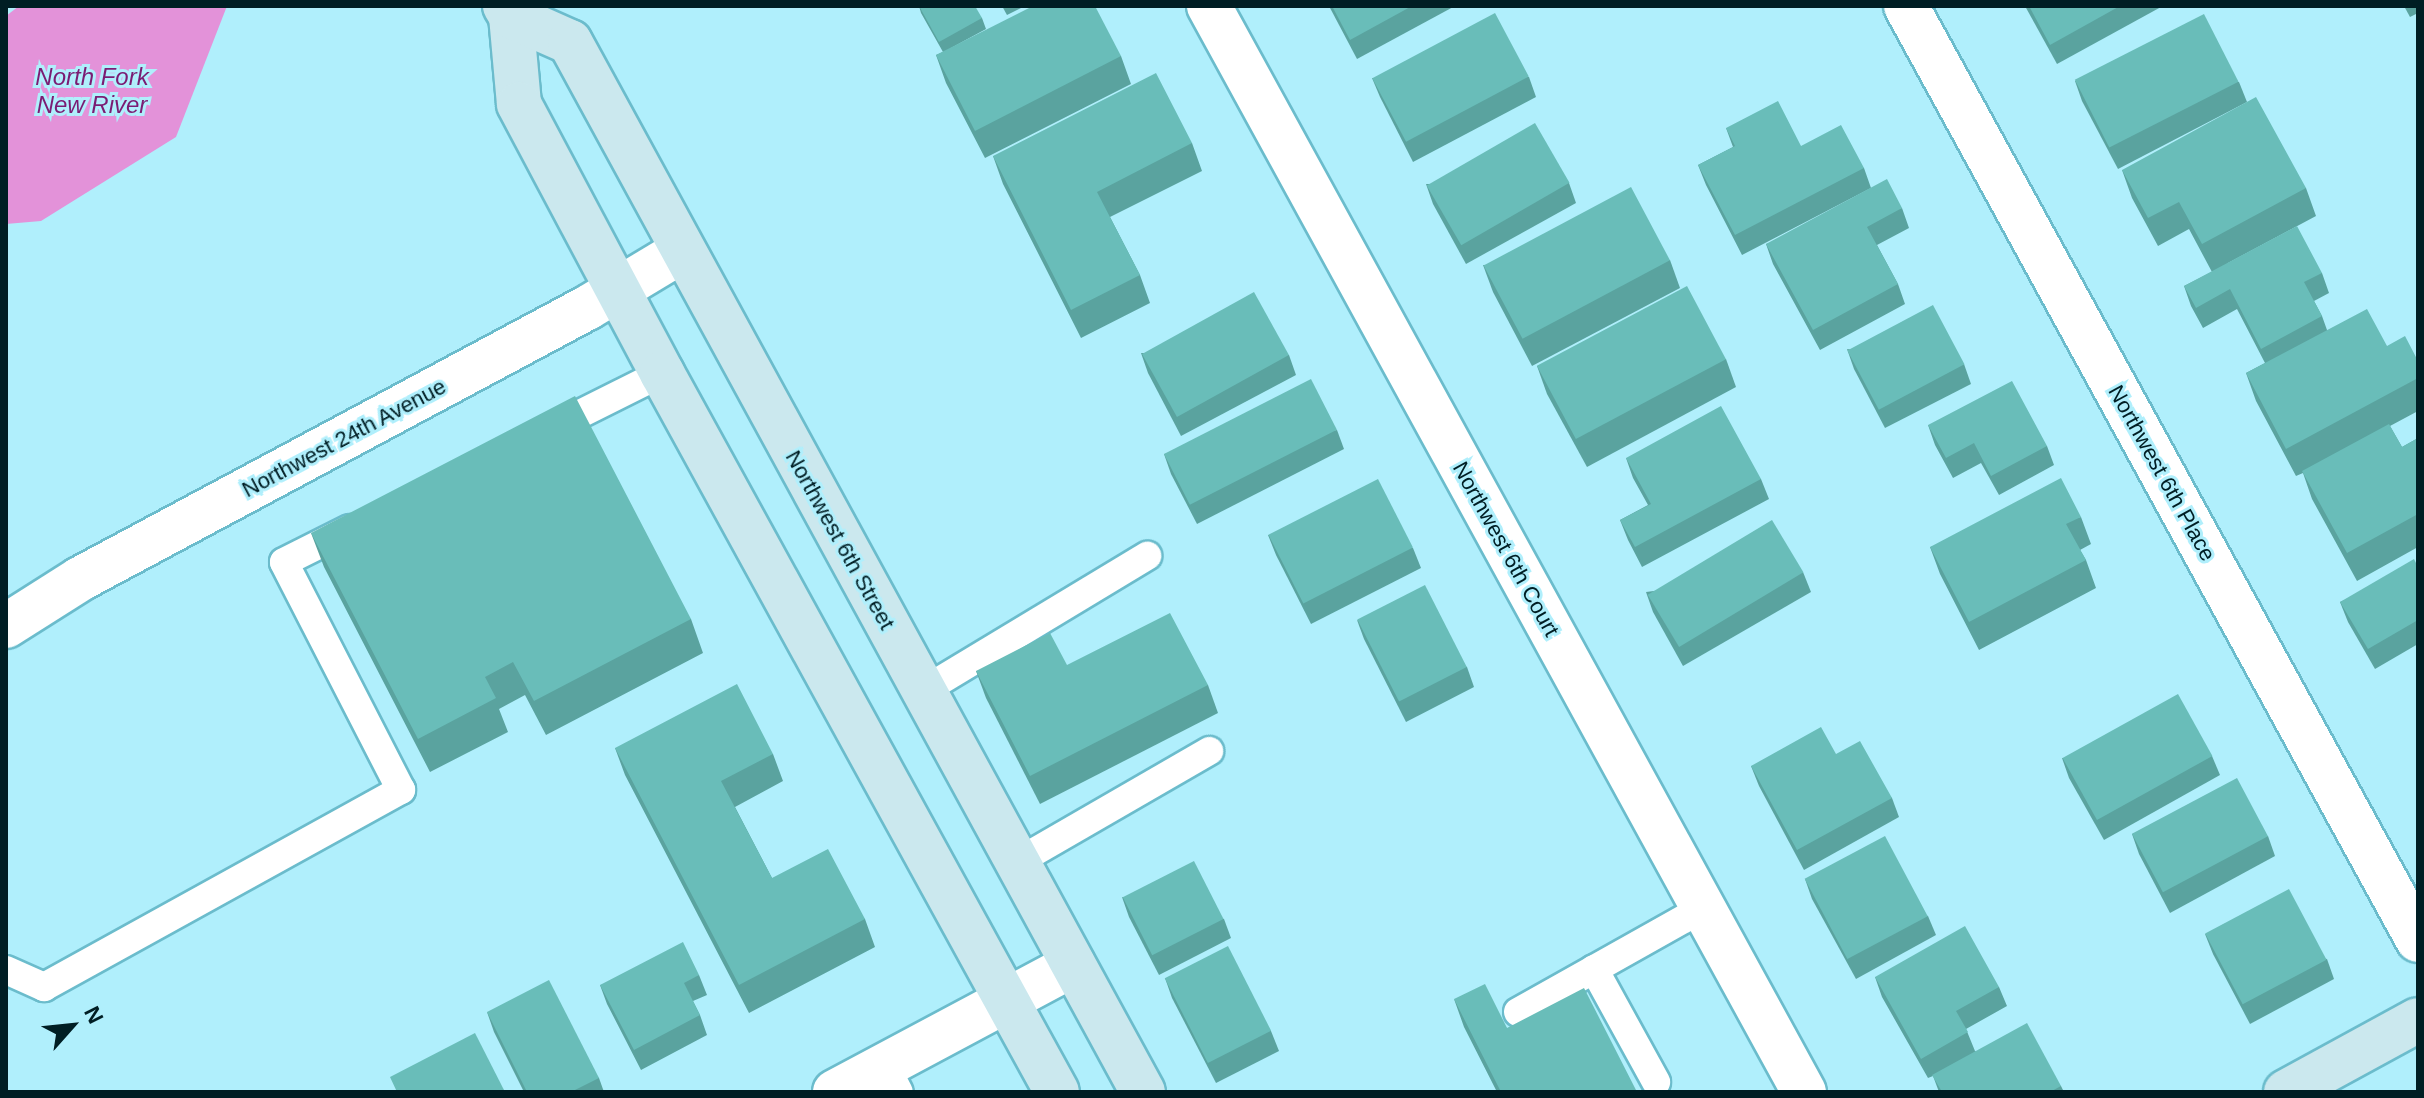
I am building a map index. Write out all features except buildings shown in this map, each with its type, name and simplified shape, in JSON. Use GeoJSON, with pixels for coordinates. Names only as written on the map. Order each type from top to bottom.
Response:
{"type":"FeatureCollection","features":[{"type":"Feature","properties":{"kind":"street","name":"Northwest 6th Court"},"geometry":{"type":"LineString","coordinates":[[1209,6],[1804,1092]]}},
{"type":"Feature","properties":{"kind":"street","name":"Northwest 6th Place"},"geometry":{"type":"LineString","coordinates":[[1906,6],[2418,940]]}},
{"type":"Feature","properties":{"kind":"street","name":"Northwest 6th Street"},"geometry":{"type":"LineString","coordinates":[[508,11],[570,42],[1143,1092]]}},
{"type":"Feature","properties":{"kind":"street","name":"Northwest 6th Street"},"geometry":{"type":"LineString","coordinates":[[508,11],[519,104],[662,373],[1057,1092]]}},
{"type":"Feature","properties":{"kind":"street","name":"Northwest 24th Avenue"},"geometry":{"type":"LineString","coordinates":[[6,626],[80,579],[573,316],[682,251]]}},
{"type":"Feature","properties":{"kind":"street"},"geometry":{"type":"LineString","coordinates":[[835,1092],[892,1079],[1007,1000],[1073,965]]}},
{"type":"Feature","properties":{"kind":"street"},"geometry":{"type":"LineString","coordinates":[[2286,1092],[2418,1020]]}},
{"type":"Feature","properties":{"kind":"lane"},"geometry":{"type":"LineString","coordinates":[[533,438],[662,373]]}},
{"type":"Feature","properties":{"kind":"lane"},"geometry":{"type":"LineString","coordinates":[[6,970],[44,987],[401,790],[284,562],[381,513]]}},
{"type":"Feature","properties":{"kind":"lane"},"geometry":{"type":"LineString","coordinates":[[923,691],[1147,556]]}},
{"type":"Feature","properties":{"kind":"lane"},"geometry":{"type":"LineString","coordinates":[[1017,862],[1209,751]]}},
{"type":"Feature","properties":{"kind":"lane"},"geometry":{"type":"LineString","coordinates":[[1518,1012],[1703,908]]}},
{"type":"Feature","properties":{"kind":"lane"},"geometry":{"type":"LineString","coordinates":[[1594,969],[1656,1082]]}},
{"type":"Feature","properties":{"kind":"water","name":"North Fork New River"},"geometry":{"type":"Polygon","coordinates":[[[19,6],[227,6],[176,137],[41,221],[6,224],[6,16],[19,6]]]}}]}
